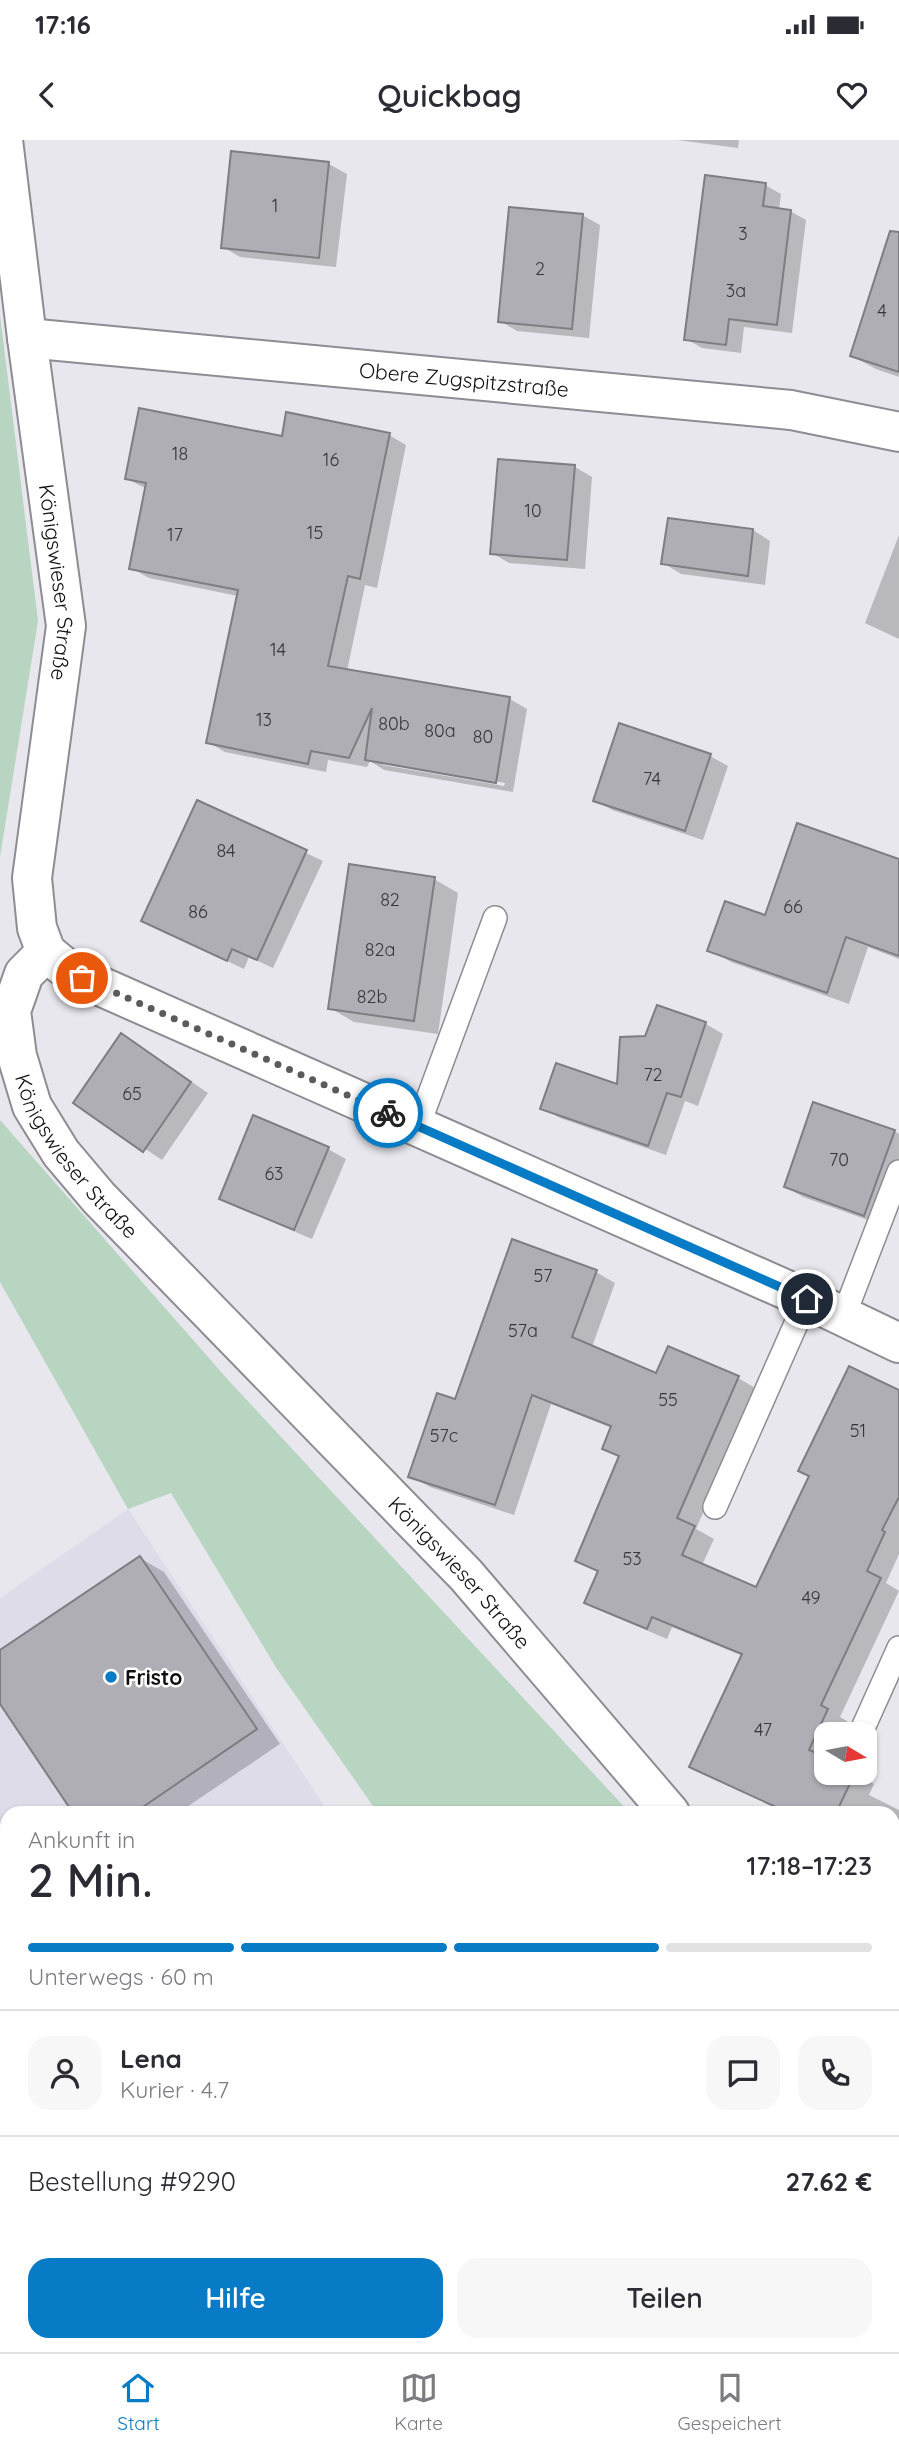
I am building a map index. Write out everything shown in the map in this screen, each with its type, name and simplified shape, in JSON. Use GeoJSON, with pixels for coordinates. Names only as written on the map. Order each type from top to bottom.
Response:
{"type":"FeatureCollection","features":[{"type":"Feature","properties":{"kind":"street","name":"Königswieser Straße"},"geometry":{"type":"LineString","coordinates":[[3,140],[66,626],[32,878],[37,928],[46,952],[24,974],[11,1010],[17,1056],[32,1106],[61,1153],[99,1198],[466,1575],[664,1806]]}},
{"type":"Feature","properties":{"kind":"street","name":"Obere Zugspitzstraße"},"geometry":{"type":"LineString","coordinates":[[27,338],[791,410],[899,432]]}},
{"type":"Feature","properties":{"kind":"street"},"geometry":{"type":"LineString","coordinates":[[46,952],[82,978],[844,1315],[899,1343]]}},
{"type":"Feature","properties":{"kind":"lane"},"geometry":{"type":"LineString","coordinates":[[418,1126],[495,918]]}},
{"type":"Feature","properties":{"kind":"lane"},"geometry":{"type":"LineString","coordinates":[[844,1315],[899,1172]]}},
{"type":"Feature","properties":{"kind":"lane"},"geometry":{"type":"LineString","coordinates":[[715,1507],[807,1299]]}},
{"type":"Feature","properties":{"kind":"lane"},"geometry":{"type":"LineString","coordinates":[[866,1722],[899,1648]]}},
{"type":"Feature","properties":{"kind":"shaded area","name":"Fristo"},"geometry":{"type":"Polygon","coordinates":[[[128,1509],[324,1806],[0,1806],[0,1598],[128,1509]]]}},
{"type":"Feature","properties":{"kind":"green space"},"geometry":{"type":"Polygon","coordinates":[[[0,315],[38,621],[0,857],[0,315]]]}},
{"type":"Feature","properties":{"kind":"green space"},"geometry":{"type":"Polygon","coordinates":[[[0,1120],[230,1382],[624,1806],[373,1806],[277,1669],[171,1493],[128,1509],[0,1282],[0,1120]]]}},
{"type":"Feature","properties":{"kind":"building"},"geometry":{"type":"Polygon","coordinates":[[[231,151],[329,162],[319,258],[221,248],[231,151]]]}},
{"type":"Feature","properties":{"kind":"building"},"geometry":{"type":"Polygon","coordinates":[[[705,175],[766,183],[763,206],[791,210],[777,325],[729,319],[726,345],[684,340],[705,175]]]}},
{"type":"Feature","properties":{"kind":"building"},"geometry":{"type":"Polygon","coordinates":[[[509,207],[583,214],[572,329],[498,322],[509,207]]]}},
{"type":"Feature","properties":{"kind":"building"},"geometry":{"type":"Polygon","coordinates":[[[890,231],[899,232],[899,372],[850,356],[890,231]]]}},
{"type":"Feature","properties":{"kind":"building"},"geometry":{"type":"Polygon","coordinates":[[[139,408],[282,436],[286,412],[390,433],[360,579],[348,576],[328,666],[510,697],[496,783],[365,760],[372,708],[349,758],[311,751],[308,764],[206,743],[238,590],[129,569],[146,483],[125,479],[139,408]]]}},
{"type":"Feature","properties":{"kind":"building"},"geometry":{"type":"Polygon","coordinates":[[[498,459],[575,465],[567,560],[490,554],[498,459]]]}},
{"type":"Feature","properties":{"kind":"building"},"geometry":{"type":"Polygon","coordinates":[[[668,518],[753,529],[748,576],[661,564],[668,518]]]}},
{"type":"Feature","properties":{"kind":"building"},"geometry":{"type":"Polygon","coordinates":[[[619,723],[711,754],[685,831],[593,801],[619,723]]]}},
{"type":"Feature","properties":{"kind":"building"},"geometry":{"type":"Polygon","coordinates":[[[197,800],[307,850],[257,960],[232,949],[227,961],[141,921],[197,800]]]}},
{"type":"Feature","properties":{"kind":"building"},"geometry":{"type":"Polygon","coordinates":[[[797,823],[899,859],[899,956],[846,937],[827,993],[707,951],[725,901],[765,915],[797,823]]]}},
{"type":"Feature","properties":{"kind":"building"},"geometry":{"type":"Polygon","coordinates":[[[349,864],[435,877],[414,1021],[328,1009],[349,864]]]}},
{"type":"Feature","properties":{"kind":"building"},"geometry":{"type":"Polygon","coordinates":[[[657,1005],[706,1022],[681,1097],[667,1093],[648,1146],[540,1109],[556,1063],[617,1084],[620,1037],[645,1036],[657,1005]]]}},
{"type":"Feature","properties":{"kind":"building"},"geometry":{"type":"Polygon","coordinates":[[[121,1033],[191,1082],[143,1152],[73,1103],[121,1033]]]}},
{"type":"Feature","properties":{"kind":"building"},"geometry":{"type":"Polygon","coordinates":[[[813,1102],[895,1130],[864,1216],[784,1187],[813,1102]]]}},
{"type":"Feature","properties":{"kind":"building"},"geometry":{"type":"Polygon","coordinates":[[[253,1115],[329,1147],[294,1230],[219,1199],[253,1115]]]}},
{"type":"Feature","properties":{"kind":"building"},"geometry":{"type":"Polygon","coordinates":[[[512,1239],[597,1270],[572,1337],[656,1373],[668,1346],[739,1376],[677,1518],[695,1526],[682,1555],[756,1587],[809,1476],[798,1471],[849,1366],[899,1390],[899,1497],[882,1530],[885,1532],[867,1571],[881,1578],[821,1705],[828,1709],[822,1722],[814,1722],[814,1739],[809,1750],[814,1752],[814,1785],[849,1785],[839,1806],[774,1806],[689,1767],[742,1654],[652,1617],[647,1629],[584,1603],[598,1571],[575,1561],[619,1456],[602,1449],[611,1426],[532,1395],[495,1505],[408,1477],[437,1393],[455,1399],[512,1239]]]}},
{"type":"Feature","properties":{"kind":"building","name":"Fristo"},"geometry":{"type":"Polygon","coordinates":[[[140,1556],[257,1729],[144,1806],[68,1806],[0,1704],[0,1650],[140,1556]]]}},
{"type":"Feature","properties":{"kind":"way so far"},"geometry":{"type":"LineString","coordinates":[[82,978],[388,1113]]}},
{"type":"Feature","properties":{"kind":"place","name":"Fristo"},"geometry":{"type":"Point","coordinates":[111,1677]}},
{"type":"Feature","properties":{"kind":"route"},"geometry":{"type":"LineString","coordinates":[[388,1113],[807,1299]]}}]}
